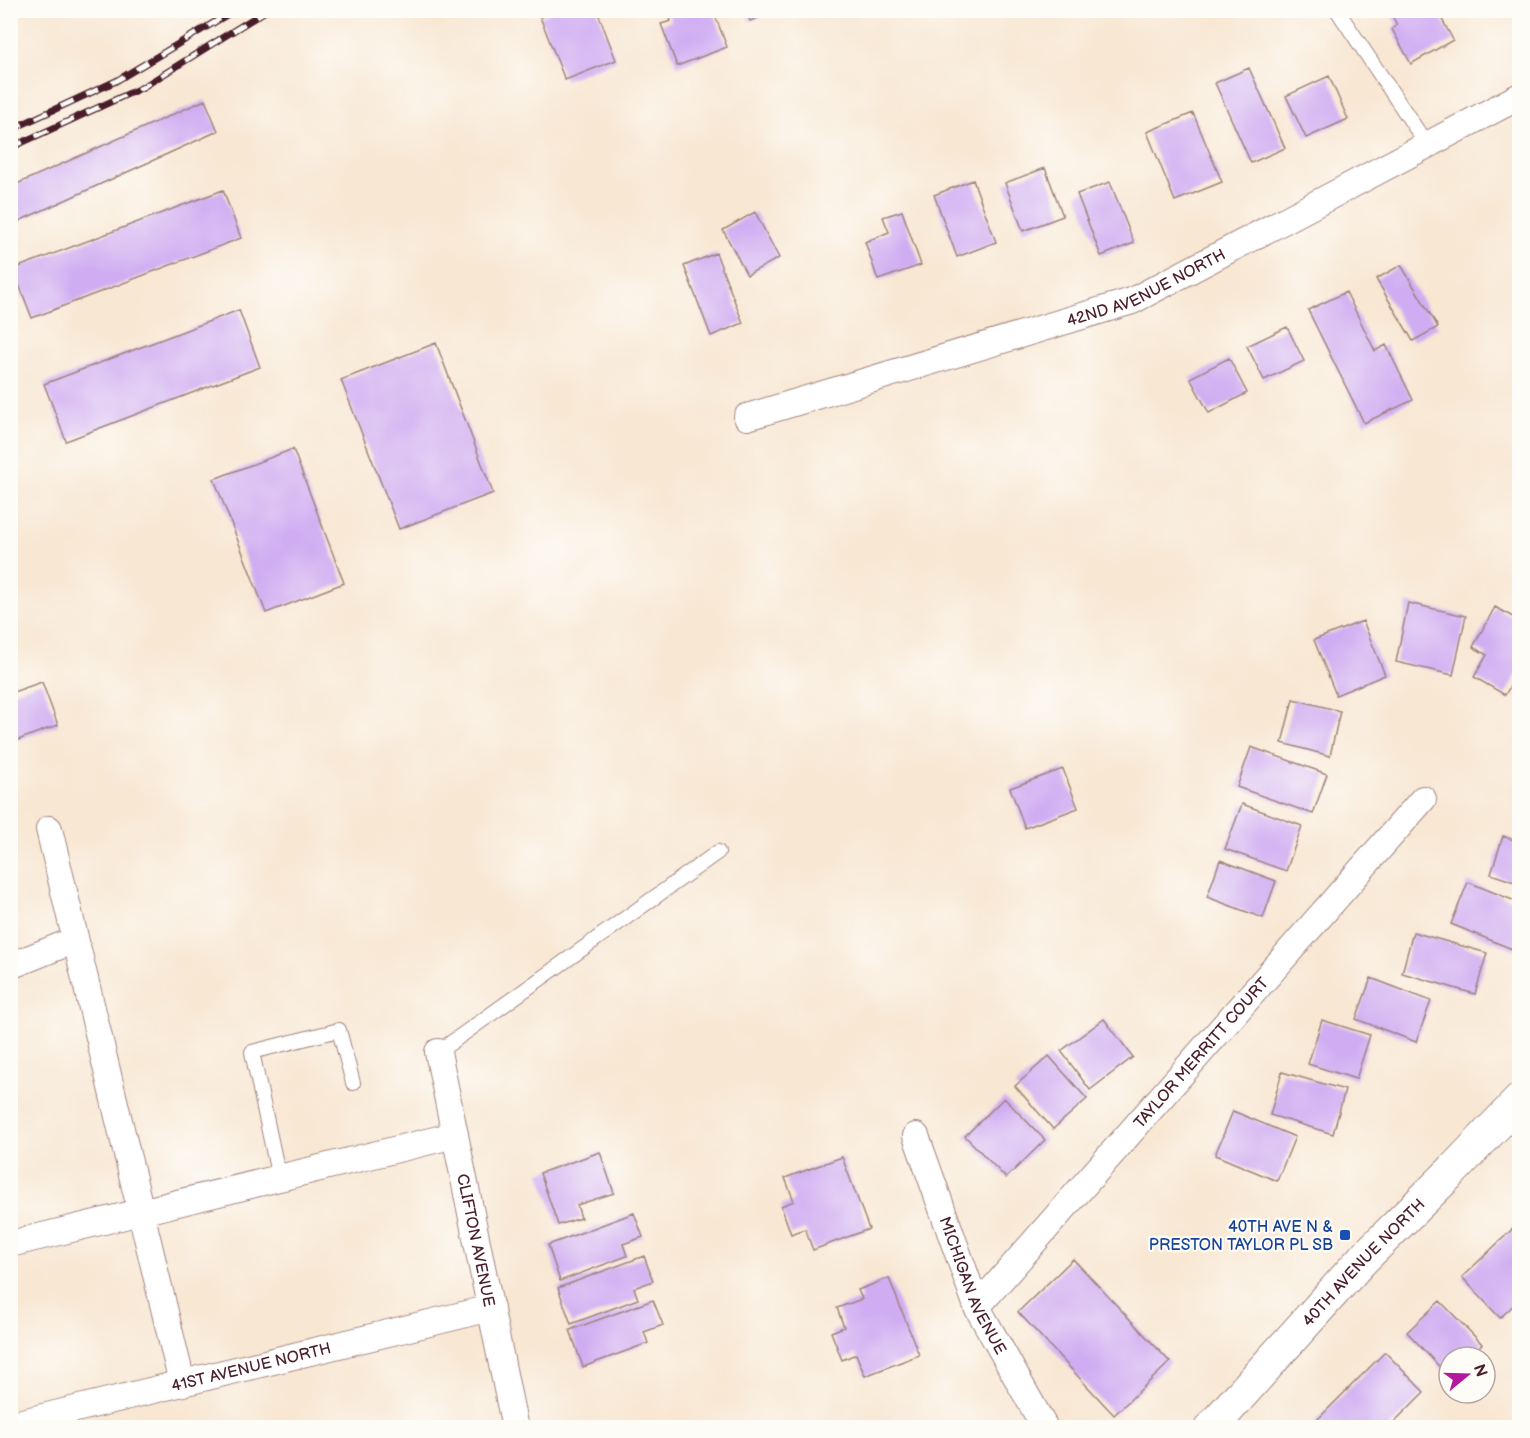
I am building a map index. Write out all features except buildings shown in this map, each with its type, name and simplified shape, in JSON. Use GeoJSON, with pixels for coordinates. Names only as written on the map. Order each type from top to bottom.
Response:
{"type":"FeatureCollection","features":[{"type":"Feature","properties":{"kind":"street","name":"42ND AVENUE NORTH"},"geometry":{"type":"LineString","coordinates":[[747,417],[1132,301],[1520,96]]}},
{"type":"Feature","properties":{"kind":"street","name":"TAYLOR MERRITT COURT"},"geometry":{"type":"LineString","coordinates":[[977,1306],[1423,799]]}},
{"type":"Feature","properties":{"kind":"street"},"geometry":{"type":"LineString","coordinates":[[49,829],[182,1383]]}},
{"type":"Feature","properties":{"kind":"street"},"geometry":{"type":"LineString","coordinates":[[10,966],[75,940]]}},
{"type":"Feature","properties":{"kind":"street","name":"CLIFTON AVENUE"},"geometry":{"type":"LineString","coordinates":[[438,1052],[515,1428]]}},
{"type":"Feature","properties":{"kind":"street","name":"40TH AVENUE NORTH"},"geometry":{"type":"LineString","coordinates":[[1211,1428],[1361,1261],[1520,1100]]}},
{"type":"Feature","properties":{"kind":"street"},"geometry":{"type":"LineString","coordinates":[[10,1244],[455,1135]]}},
{"type":"Feature","properties":{"kind":"street","name":"MICHIGAN AVENUE"},"geometry":{"type":"LineString","coordinates":[[916,1136],[977,1306],[1045,1428]]}},
{"type":"Feature","properties":{"kind":"street","name":"41ST AVENUE NORTH"},"geometry":{"type":"LineString","coordinates":[[10,1425],[491,1308]]}},
{"type":"Feature","properties":{"kind":"lane"},"geometry":{"type":"LineString","coordinates":[[1336,10],[1427,145]]}},
{"type":"Feature","properties":{"kind":"lane"},"geometry":{"type":"LineString","coordinates":[[438,1052],[718,852]]}},
{"type":"Feature","properties":{"kind":"lane"},"geometry":{"type":"LineString","coordinates":[[279,1178],[252,1052],[339,1030],[353,1083]]}},
{"type":"Feature","properties":{"kind":"railway"},"geometry":{"type":"LineString","coordinates":[[10,130],[116,81],[235,10]]}},
{"type":"Feature","properties":{"kind":"railway"},"geometry":{"type":"LineString","coordinates":[[10,148],[143,87],[267,10]]}},
{"type":"Feature","properties":{"kind":"place","name":"40TH AVE N & PRESTON TAYLOR PL SB"},"geometry":{"type":"Point","coordinates":[1345,1235]}}]}
